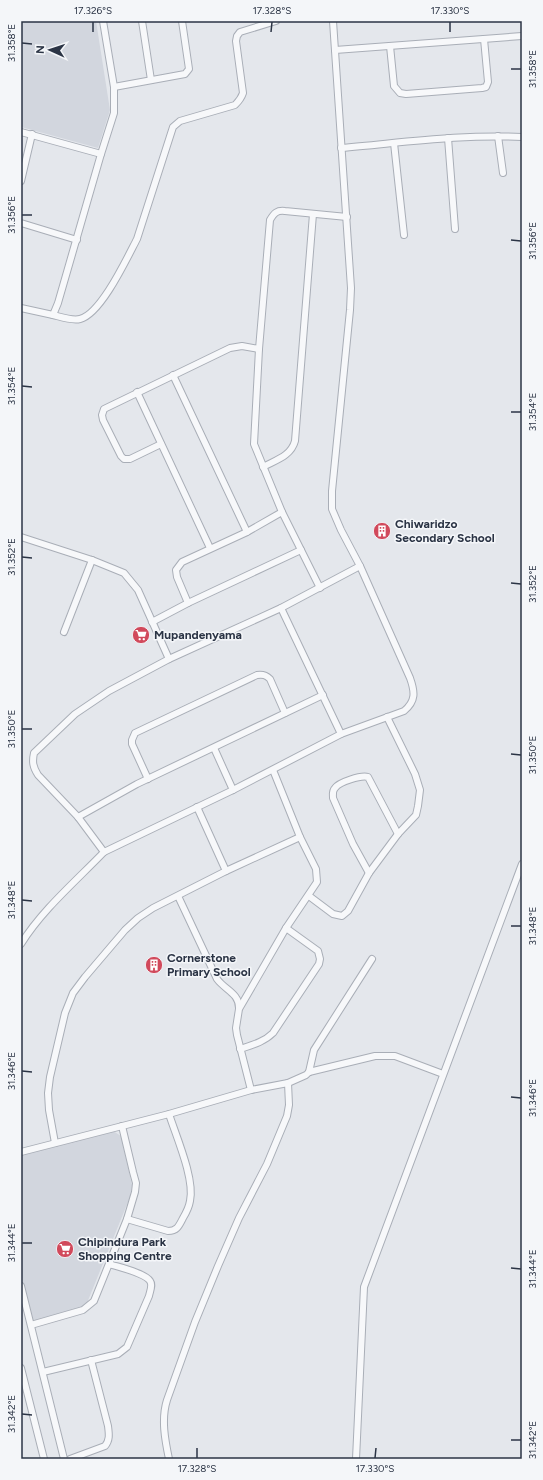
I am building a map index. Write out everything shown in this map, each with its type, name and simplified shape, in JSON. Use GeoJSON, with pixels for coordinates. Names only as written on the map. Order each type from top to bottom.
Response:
{"type":"FeatureCollection","features":[{"type":"Feature","properties":{"kind":"street"},"geometry":{"type":"LineString","coordinates":[[53,315],[58,303],[114,113],[114,87],[103,21]]}},
{"type":"Feature","properties":{"kind":"street"},"geometry":{"type":"LineString","coordinates":[[142,21],[151,80]]}},
{"type":"Feature","properties":{"kind":"street"},"geometry":{"type":"LineString","coordinates":[[114,87],[185,74],[188,72],[189,69],[182,21]]}},
{"type":"Feature","properties":{"kind":"street"},"geometry":{"type":"LineString","coordinates":[[21,308],[73,320],[89,315],[99,306],[137,239],[173,127],[180,121],[235,105],[238,102],[243,93],[236,41],[237,36],[240,32],[276,21]]}},
{"type":"Feature","properties":{"kind":"street"},"geometry":{"type":"LineString","coordinates":[[21,944],[28,932],[104,852],[233,790],[341,734],[404,711],[410,706],[413,700],[413,687],[360,566],[332,509],[332,491],[350,310],[350,266],[333,21]]}},
{"type":"Feature","properties":{"kind":"street"},"geometry":{"type":"LineString","coordinates":[[335,50],[522,36]]}},
{"type":"Feature","properties":{"kind":"street"},"geometry":{"type":"LineString","coordinates":[[390,46],[394,86],[400,93],[406,94],[486,87],[488,82],[484,39]]}},
{"type":"Feature","properties":{"kind":"street"},"geometry":{"type":"LineString","coordinates":[[21,132],[101,154]]}},
{"type":"Feature","properties":{"kind":"street"},"geometry":{"type":"LineString","coordinates":[[21,181],[32,134]]}},
{"type":"Feature","properties":{"kind":"street"},"geometry":{"type":"LineString","coordinates":[[341,148],[448,138],[498,136],[522,137]]}},
{"type":"Feature","properties":{"kind":"street"},"geometry":{"type":"LineString","coordinates":[[498,136],[503,173]]}},
{"type":"Feature","properties":{"kind":"street"},"geometry":{"type":"LineString","coordinates":[[448,138],[455,229]]}},
{"type":"Feature","properties":{"kind":"street"},"geometry":{"type":"LineString","coordinates":[[394,143],[404,235]]}},
{"type":"Feature","properties":{"kind":"street"},"geometry":{"type":"LineString","coordinates":[[320,588],[282,512],[254,444],[259,349],[270,220],[274,213],[280,210],[347,218]]}},
{"type":"Feature","properties":{"kind":"street"},"geometry":{"type":"LineString","coordinates":[[263,466],[290,453],[295,441],[313,214]]}},
{"type":"Feature","properties":{"kind":"street"},"geometry":{"type":"LineString","coordinates":[[21,223],[76,240]]}},
{"type":"Feature","properties":{"kind":"street"},"geometry":{"type":"LineString","coordinates":[[161,444],[130,459],[124,459],[121,456],[103,420],[102,415],[104,409],[230,348],[242,346],[259,349]]}},
{"type":"Feature","properties":{"kind":"street"},"geometry":{"type":"LineString","coordinates":[[173,375],[247,532]]}},
{"type":"Feature","properties":{"kind":"street"},"geometry":{"type":"LineString","coordinates":[[137,392],[210,548]]}},
{"type":"Feature","properties":{"kind":"street"},"geometry":{"type":"LineString","coordinates":[[188,603],[176,573],[178,566],[182,562],[247,532],[282,512]]}},
{"type":"Feature","properties":{"kind":"street"},"geometry":{"type":"LineString","coordinates":[[21,537],[92,560],[124,573],[138,590],[169,659]]}},
{"type":"Feature","properties":{"kind":"street"},"geometry":{"type":"LineString","coordinates":[[152,622],[188,603],[301,550]]}},
{"type":"Feature","properties":{"kind":"street"},"geometry":{"type":"LineString","coordinates":[[64,632],[92,560]]}},
{"type":"Feature","properties":{"kind":"street"},"geometry":{"type":"LineString","coordinates":[[104,852],[78,817],[36,772],[32,761],[34,753],[75,714],[109,691],[169,659],[281,608],[360,566]]}},
{"type":"Feature","properties":{"kind":"street"},"geometry":{"type":"LineString","coordinates":[[281,608],[341,734]]}},
{"type":"Feature","properties":{"kind":"street"},"geometry":{"type":"LineString","coordinates":[[148,779],[132,744],[132,740],[136,732],[261,674],[266,675],[270,679],[285,713]]}},
{"type":"Feature","properties":{"kind":"street"},"geometry":{"type":"LineString","coordinates":[[78,817],[148,779],[323,695]]}},
{"type":"Feature","properties":{"kind":"street"},"geometry":{"type":"LineString","coordinates":[[309,896],[334,914],[342,916],[348,911],[369,873],[398,834],[416,815],[420,790],[416,774],[387,717]]}},
{"type":"Feature","properties":{"kind":"street"},"geometry":{"type":"LineString","coordinates":[[214,748],[233,790]]}},
{"type":"Feature","properties":{"kind":"street"},"geometry":{"type":"LineString","coordinates":[[239,1009],[286,928],[309,896],[317,882],[318,877],[316,869],[300,837],[273,770]]}},
{"type":"Feature","properties":{"kind":"street"},"geometry":{"type":"LineString","coordinates":[[369,873],[353,844],[333,798],[335,788],[359,777],[363,776],[368,778],[398,834]]}},
{"type":"Feature","properties":{"kind":"street"},"geometry":{"type":"LineString","coordinates":[[197,807],[226,871]]}},
{"type":"Feature","properties":{"kind":"street"},"geometry":{"type":"LineString","coordinates":[[55,1143],[49,1110],[49,1082],[65,1013],[73,993],[84,977],[125,930],[138,918],[226,871],[300,837]]}},
{"type":"Feature","properties":{"kind":"street"},"geometry":{"type":"LineString","coordinates":[[356,1459],[364,1287],[522,864]]}},
{"type":"Feature","properties":{"kind":"street"},"geometry":{"type":"LineString","coordinates":[[178,896],[217,979],[235,995],[239,1003],[236,1028],[251,1090]]}},
{"type":"Feature","properties":{"kind":"street"},"geometry":{"type":"LineString","coordinates":[[240,1049],[268,1038],[279,1025],[319,964],[320,959],[318,951],[286,928]]}},
{"type":"Feature","properties":{"kind":"street"},"geometry":{"type":"LineString","coordinates":[[309,1072],[314,1050],[372,959]]}},
{"type":"Feature","properties":{"kind":"street"},"geometry":{"type":"LineString","coordinates":[[21,1152],[169,1114],[251,1090],[288,1084],[309,1072],[375,1056],[395,1056],[444,1074]]}},
{"type":"Feature","properties":{"kind":"street"},"geometry":{"type":"LineString","coordinates":[[170,1459],[164,1429],[165,1407],[195,1322],[218,1266],[239,1218],[268,1164],[287,1116],[289,1105],[288,1084]]}},
{"type":"Feature","properties":{"kind":"street"},"geometry":{"type":"LineString","coordinates":[[127,1219],[168,1231],[173,1231],[178,1228],[187,1211],[190,1201],[188,1176],[169,1114]]}},
{"type":"Feature","properties":{"kind":"street"},"geometry":{"type":"LineString","coordinates":[[31,1325],[83,1310],[94,1301],[133,1203],[136,1183],[122,1126]]}},
{"type":"Feature","properties":{"kind":"street"},"geometry":{"type":"LineString","coordinates":[[43,1372],[118,1354],[127,1347],[149,1296],[151,1287],[150,1282],[146,1277],[108,1264]]}},
{"type":"Feature","properties":{"kind":"street"},"geometry":{"type":"LineString","coordinates":[[21,1286],[64,1459]]}},
{"type":"Feature","properties":{"kind":"street"},"geometry":{"type":"LineString","coordinates":[[70,1459],[105,1446],[108,1442],[108,1426],[91,1360]]}},
{"type":"Feature","properties":{"kind":"street"},"geometry":{"type":"LineString","coordinates":[[21,1368],[44,1459]]}},
{"type":"Feature","properties":{"kind":"shaded area"},"geometry":{"type":"Polygon","coordinates":[[[21,21],[96,21],[110,110],[98,148],[21,127],[21,21]]]}},
{"type":"Feature","properties":{"kind":"shaded area","name":"Chipindura Park Shopping Centre"},"geometry":{"type":"Polygon","coordinates":[[[113,1131],[121,1136],[132,1185],[130,1197],[87,1303],[80,1308],[33,1322],[21,1274],[21,1155],[113,1131]]]}},
{"type":"Feature","properties":{"kind":"place","name":"Chiwaridzo Secondary School"},"geometry":{"type":"Point","coordinates":[382,531]}},
{"type":"Feature","properties":{"kind":"place","name":"Mupandenyama"},"geometry":{"type":"Point","coordinates":[141,635]}},
{"type":"Feature","properties":{"kind":"place","name":"Cornerstone Primary School"},"geometry":{"type":"Point","coordinates":[154,965]}},
{"type":"Feature","properties":{"kind":"place","name":"Chipindura Park Shopping Centre"},"geometry":{"type":"Point","coordinates":[65,1249]}}]}
